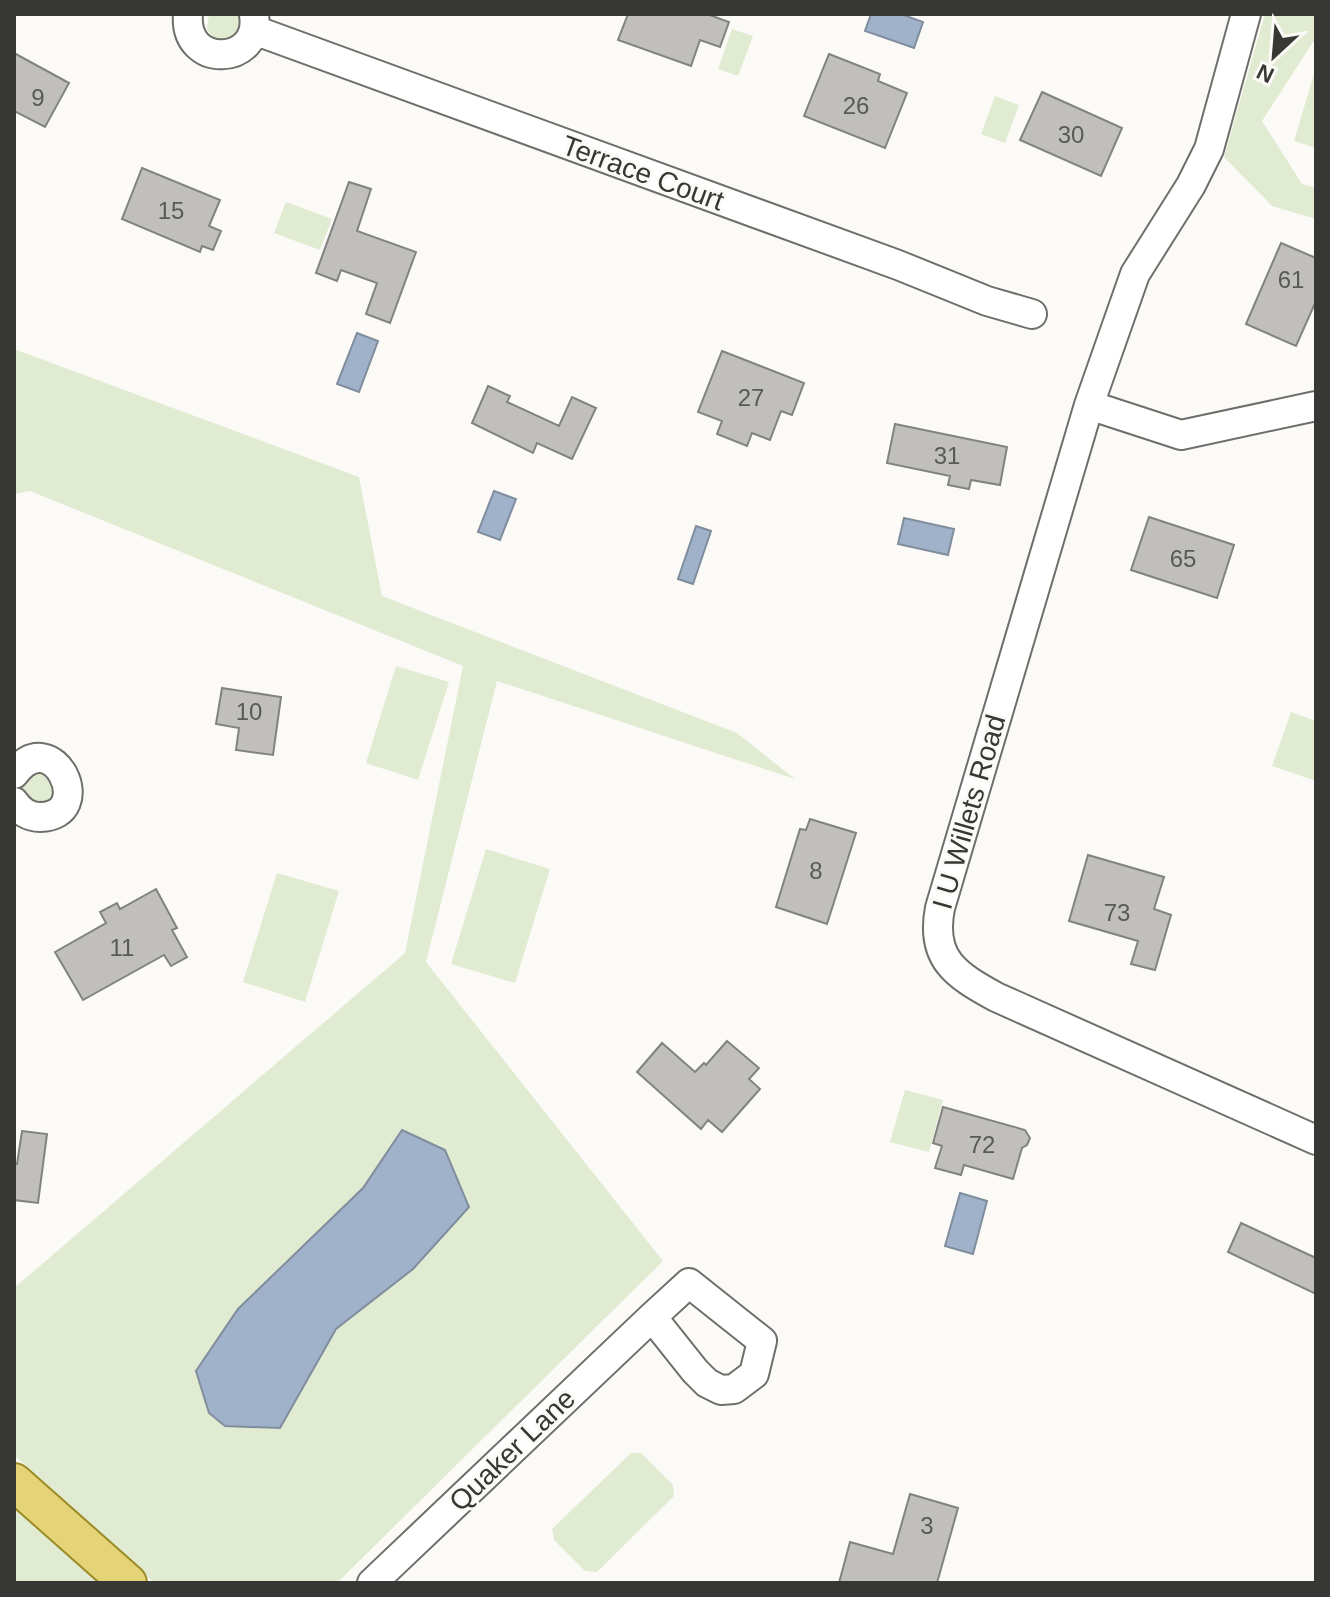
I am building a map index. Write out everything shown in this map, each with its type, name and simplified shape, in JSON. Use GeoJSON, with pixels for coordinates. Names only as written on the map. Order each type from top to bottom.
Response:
{"type":"FeatureCollection","features":[{"type":"Feature","properties":{"kind":"main road"},"geometry":{"type":"LineString","coordinates":[[14,1482],[128,1583]]}},
{"type":"Feature","properties":{"kind":"street","name":"Terrace Court"},"geometry":{"type":"LineString","coordinates":[[188,14],[191,37],[208,53],[231,54],[249,41],[254,22],[987,301],[1032,314]]}},
{"type":"Feature","properties":{"kind":"street","name":"I U Willets Road"},"geometry":{"type":"LineString","coordinates":[[1246,14],[1209,149],[1191,185],[1135,274],[1089,405],[937,923],[940,950],[946,962],[996,997],[1316,1140]]}},
{"type":"Feature","properties":{"kind":"street"},"geometry":{"type":"LineString","coordinates":[[1089,405],[1181,435],[1316,406]]}},
{"type":"Feature","properties":{"kind":"street"},"geometry":{"type":"LineString","coordinates":[[14,774],[19,767],[32,760],[49,761],[62,771],[68,787],[64,803],[45,817],[31,816],[14,802]]}},
{"type":"Feature","properties":{"kind":"street","name":"Quaker Lane"},"geometry":{"type":"LineString","coordinates":[[372,1583],[652,1317]]}},
{"type":"Feature","properties":{"kind":"green space"},"geometry":{"type":"Polygon","coordinates":[[[209,14],[240,14],[242,23],[235,38],[212,36],[207,28],[209,14]]]}},
{"type":"Feature","properties":{"kind":"green space"},"geometry":{"type":"Polygon","coordinates":[[[1265,14],[1316,14],[1316,42],[1313,42],[1262,121],[1302,184],[1316,188],[1316,219],[1272,206],[1224,157],[1265,14]]]}},
{"type":"Feature","properties":{"kind":"green space"},"geometry":{"type":"Polygon","coordinates":[[[732,29],[753,36],[738,76],[718,69],[732,29]]]}},
{"type":"Feature","properties":{"kind":"green space"},"geometry":{"type":"Polygon","coordinates":[[[1316,67],[1316,148],[1294,141],[1316,67]]]}},
{"type":"Feature","properties":{"kind":"green space"},"geometry":{"type":"Polygon","coordinates":[[[995,96],[1019,105],[1005,143],[981,134],[995,96]]]}},
{"type":"Feature","properties":{"kind":"green space"},"geometry":{"type":"Polygon","coordinates":[[[286,202],[332,219],[320,250],[274,233],[286,202]]]}},
{"type":"Feature","properties":{"kind":"green space"},"geometry":{"type":"Polygon","coordinates":[[[14,349],[359,477],[382,596],[737,733],[795,779],[497,681],[426,962],[663,1261],[337,1583],[154,1583],[14,1455],[14,1288],[405,953],[463,666],[30,491],[14,494],[14,349]]]}},
{"type":"Feature","properties":{"kind":"green space"},"geometry":{"type":"Polygon","coordinates":[[[396,666],[449,682],[418,780],[366,763],[396,666]]]}},
{"type":"Feature","properties":{"kind":"green space"},"geometry":{"type":"Polygon","coordinates":[[[1291,712],[1316,721],[1316,781],[1272,766],[1291,712]]]}},
{"type":"Feature","properties":{"kind":"green space"},"geometry":{"type":"Polygon","coordinates":[[[45,770],[58,795],[38,808],[20,791],[21,784],[27,774],[45,770]]]}},
{"type":"Feature","properties":{"kind":"green space"},"geometry":{"type":"Polygon","coordinates":[[[486,849],[550,869],[515,983],[451,964],[486,849]]]}},
{"type":"Feature","properties":{"kind":"green space"},"geometry":{"type":"Polygon","coordinates":[[[277,873],[339,891],[305,1002],[243,982],[277,873]]]}},
{"type":"Feature","properties":{"kind":"green space"},"geometry":{"type":"Polygon","coordinates":[[[905,1090],[943,1100],[929,1152],[890,1142],[905,1090]]]}},
{"type":"Feature","properties":{"kind":"green space"},"geometry":{"type":"Polygon","coordinates":[[[631,1453],[641,1453],[673,1485],[674,1496],[597,1572],[585,1571],[554,1540],[552,1529],[631,1453]]]}},
{"type":"Feature","properties":{"kind":"green space"},"geometry":{"type":"Polygon","coordinates":[[[14,1505],[104,1583],[14,1583],[14,1505]]]}},
{"type":"Feature","properties":{"kind":"water"},"geometry":{"type":"Polygon","coordinates":[[[871,14],[901,14],[923,22],[914,48],[865,31],[871,14]]]}},
{"type":"Feature","properties":{"kind":"water"},"geometry":{"type":"Polygon","coordinates":[[[357,333],[378,341],[359,392],[337,384],[357,333]]]}},
{"type":"Feature","properties":{"kind":"water"},"geometry":{"type":"Polygon","coordinates":[[[494,491],[516,499],[500,540],[478,532],[494,491]]]}},
{"type":"Feature","properties":{"kind":"water"},"geometry":{"type":"Polygon","coordinates":[[[904,518],[954,529],[948,555],[898,544],[904,518]]]}},
{"type":"Feature","properties":{"kind":"water"},"geometry":{"type":"Polygon","coordinates":[[[696,526],[711,531],[693,584],[678,579],[696,526]]]}},
{"type":"Feature","properties":{"kind":"water"},"geometry":{"type":"Polygon","coordinates":[[[402,1130],[445,1150],[469,1207],[413,1269],[336,1329],[280,1428],[225,1426],[209,1413],[196,1371],[238,1309],[363,1188],[402,1130]]]}},
{"type":"Feature","properties":{"kind":"water"},"geometry":{"type":"Polygon","coordinates":[[[960,1193],[987,1201],[973,1254],[945,1246],[960,1193]]]}},
{"type":"Feature","properties":{"kind":"building"},"geometry":{"type":"Polygon","coordinates":[[[628,14],[707,14],[729,22],[720,47],[700,40],[691,66],[618,40],[628,14]]]}},
{"type":"Feature","properties":{"kind":"building"},"geometry":{"type":"Polygon","coordinates":[[[14,53],[69,83],[45,127],[14,111],[14,53]]]}},
{"type":"Feature","properties":{"kind":"building"},"geometry":{"type":"Polygon","coordinates":[[[829,54],[880,74],[878,81],[907,93],[885,148],[804,116],[829,54]]]}},
{"type":"Feature","properties":{"kind":"building"},"geometry":{"type":"Polygon","coordinates":[[[1042,92],[1122,128],[1101,176],[1020,140],[1042,92]]]}},
{"type":"Feature","properties":{"kind":"building"},"geometry":{"type":"Polygon","coordinates":[[[142,168],[220,200],[209,226],[221,231],[213,250],[202,246],[200,252],[122,219],[142,168]]]}},
{"type":"Feature","properties":{"kind":"building"},"geometry":{"type":"Polygon","coordinates":[[[349,182],[371,189],[357,231],[416,252],[390,323],[366,314],[377,283],[341,270],[337,281],[316,273],[349,182]]]}},
{"type":"Feature","properties":{"kind":"building"},"geometry":{"type":"Polygon","coordinates":[[[1281,243],[1316,258],[1316,301],[1296,346],[1246,324],[1281,243]]]}},
{"type":"Feature","properties":{"kind":"building"},"geometry":{"type":"Polygon","coordinates":[[[722,351],[804,383],[792,415],[781,411],[770,440],[752,433],[747,446],[717,434],[722,421],[698,412],[722,351]]]}},
{"type":"Feature","properties":{"kind":"building"},"geometry":{"type":"Polygon","coordinates":[[[488,386],[510,396],[507,402],[559,426],[572,397],[596,408],[572,459],[537,443],[533,453],[472,423],[488,386]]]}},
{"type":"Feature","properties":{"kind":"building"},"geometry":{"type":"Polygon","coordinates":[[[895,424],[1007,447],[1000,485],[971,480],[969,489],[948,485],[950,476],[887,463],[895,424]]]}},
{"type":"Feature","properties":{"kind":"building"},"geometry":{"type":"Polygon","coordinates":[[[1149,517],[1234,545],[1217,598],[1131,570],[1149,517]]]}},
{"type":"Feature","properties":{"kind":"building"},"geometry":{"type":"Polygon","coordinates":[[[222,688],[281,697],[273,755],[236,750],[239,728],[216,724],[222,688]]]}},
{"type":"Feature","properties":{"kind":"building"},"geometry":{"type":"Polygon","coordinates":[[[810,819],[856,833],[827,924],[776,907],[800,829],[806,830],[810,819]]]}},
{"type":"Feature","properties":{"kind":"building"},"geometry":{"type":"Polygon","coordinates":[[[1088,855],[1164,877],[1154,909],[1171,915],[1155,970],[1131,964],[1138,941],[1069,921],[1088,855]]]}},
{"type":"Feature","properties":{"kind":"building"},"geometry":{"type":"Polygon","coordinates":[[[156,889],[177,928],[172,930],[187,957],[171,966],[164,955],[83,1000],[55,952],[106,923],[100,912],[117,903],[120,909],[156,889]]]}},
{"type":"Feature","properties":{"kind":"building"},"geometry":{"type":"Polygon","coordinates":[[[727,1041],[759,1068],[749,1079],[760,1089],[722,1132],[708,1120],[701,1129],[637,1072],[662,1043],[695,1072],[704,1063],[706,1065],[727,1041]]]}},
{"type":"Feature","properties":{"kind":"building"},"geometry":{"type":"Polygon","coordinates":[[[943,1107],[1025,1130],[1030,1138],[1022,1148],[1013,1179],[964,1165],[961,1175],[935,1168],[942,1146],[933,1143],[943,1107]]]}},
{"type":"Feature","properties":{"kind":"building"},"geometry":{"type":"Polygon","coordinates":[[[22,1131],[47,1134],[38,1203],[14,1200],[14,1164],[17,1164],[22,1131]]]}},
{"type":"Feature","properties":{"kind":"building"},"geometry":{"type":"Polygon","coordinates":[[[1241,1223],[1316,1258],[1316,1294],[1228,1252],[1241,1223]]]}},
{"type":"Feature","properties":{"kind":"building"},"geometry":{"type":"Polygon","coordinates":[[[910,1494],[958,1508],[937,1583],[839,1583],[850,1542],[893,1554],[910,1494]]]}}]}
